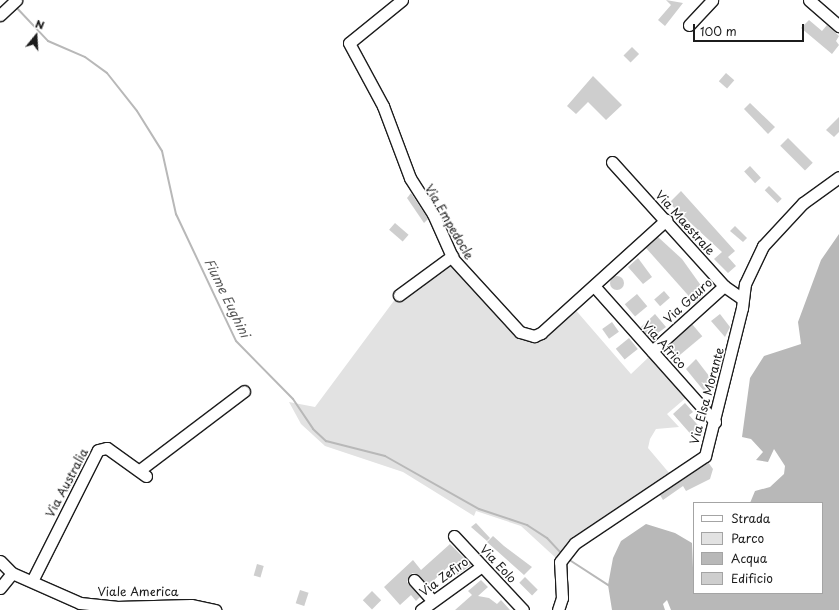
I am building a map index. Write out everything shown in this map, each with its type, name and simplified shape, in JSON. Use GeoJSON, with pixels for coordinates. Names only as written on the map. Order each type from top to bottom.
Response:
{"type":"FeatureCollection","features":[{"type":"Feature","properties":{"kind":"street","name":"Via Empedocle"},"geometry":{"type":"LineString","coordinates":[[402,0],[349,43],[385,112],[410,178],[433,214],[452,256],[513,325],[528,336],[541,333],[666,220]]}},
{"type":"Feature","properties":{"kind":"street"},"geometry":{"type":"LineString","coordinates":[[689,25],[712,0]]}},
{"type":"Feature","properties":{"kind":"street"},"geometry":{"type":"LineString","coordinates":[[809,0],[839,26]]}},
{"type":"Feature","properties":{"kind":"street"},"geometry":{"type":"LineString","coordinates":[[0,15],[13,2]]}},
{"type":"Feature","properties":{"kind":"street","name":"Via Maestrale"},"geometry":{"type":"LineString","coordinates":[[612,162],[724,286],[742,298]]}},
{"type":"Feature","properties":{"kind":"street","name":"Via Elsa Morante"},"geometry":{"type":"LineString","coordinates":[[558,610],[562,598],[560,562],[575,543],[705,456],[715,422],[742,308],[742,298],[763,246],[773,233],[804,203],[839,177]]}},
{"type":"Feature","properties":{"kind":"street"},"geometry":{"type":"LineString","coordinates":[[399,295],[452,256]]}},
{"type":"Feature","properties":{"kind":"street","name":"Via Africo"},"geometry":{"type":"LineString","coordinates":[[594,286],[715,422]]}},
{"type":"Feature","properties":{"kind":"street","name":"Via Gauro"},"geometry":{"type":"LineString","coordinates":[[652,350],[724,286]]}},
{"type":"Feature","properties":{"kind":"street","name":"Via Australia"},"geometry":{"type":"LineString","coordinates":[[33,579],[98,450],[107,448],[143,473],[244,391]]}},
{"type":"Feature","properties":{"kind":"street","name":"Via Eolo"},"geometry":{"type":"LineString","coordinates":[[454,536],[523,610]]}},
{"type":"Feature","properties":{"kind":"street","name":"Viale America"},"geometry":{"type":"LineString","coordinates":[[0,561],[12,572],[33,579],[87,604],[116,607],[191,605],[215,610]]}},
{"type":"Feature","properties":{"kind":"street","name":"Via Zefiro"},"geometry":{"type":"LineString","coordinates":[[421,610],[482,566]]}},
{"type":"Feature","properties":{"kind":"street"},"geometry":{"type":"LineString","coordinates":[[0,588],[12,572]]}},
{"type":"Feature","properties":{"kind":"street"},"geometry":{"type":"LineString","coordinates":[[414,580],[433,601]]}},
{"type":"Feature","properties":{"kind":"green space"},"geometry":{"type":"Polygon","coordinates":[[[452,263],[524,338],[573,307],[631,374],[651,355],[688,396],[667,414],[679,427],[656,429],[650,439],[648,448],[670,474],[557,559],[521,526],[476,511],[474,516],[403,472],[325,446],[301,424],[289,402],[315,407],[396,298],[452,263]]]}},
{"type":"Feature","properties":{"kind":"water"},"geometry":{"type":"Polygon","coordinates":[[[839,234],[839,610],[671,610],[667,600],[663,604],[665,610],[612,610],[608,585],[613,558],[621,541],[646,524],[675,533],[692,543],[693,594],[823,594],[823,502],[750,502],[755,491],[770,487],[784,474],[785,466],[774,449],[768,462],[756,460],[763,452],[751,439],[742,437],[750,378],[764,356],[801,344],[798,322],[821,260],[839,234]]]}},
{"type":"Feature","properties":{"kind":"building"},"geometry":{"type":"Polygon","coordinates":[[[666,0],[683,3],[665,26],[658,20],[671,5],[666,0]]]}},
{"type":"Feature","properties":{"kind":"building"},"geometry":{"type":"Polygon","coordinates":[[[809,20],[822,31],[827,25],[839,36],[836,41],[839,45],[832,54],[801,28],[809,20]]]}},
{"type":"Feature","properties":{"kind":"building"},"geometry":{"type":"Polygon","coordinates":[[[632,47],[639,54],[631,63],[624,55],[632,47]]]}},
{"type":"Feature","properties":{"kind":"building"},"geometry":{"type":"Polygon","coordinates":[[[726,73],[734,80],[727,89],[719,81],[726,73]]]}},
{"type":"Feature","properties":{"kind":"building"},"geometry":{"type":"Polygon","coordinates":[[[593,76],[622,105],[606,120],[588,102],[576,114],[567,106],[593,76]]]}},
{"type":"Feature","properties":{"kind":"building"},"geometry":{"type":"Polygon","coordinates":[[[750,103],[775,127],[768,134],[744,109],[750,103]]]}},
{"type":"Feature","properties":{"kind":"building"},"geometry":{"type":"Polygon","coordinates":[[[839,117],[839,132],[834,137],[826,130],[839,117]]]}},
{"type":"Feature","properties":{"kind":"building"},"geometry":{"type":"Polygon","coordinates":[[[788,138],[813,163],[805,171],[780,146],[788,138]]]}},
{"type":"Feature","properties":{"kind":"building"},"geometry":{"type":"Polygon","coordinates":[[[750,166],[761,178],[755,183],[744,171],[750,166]]]}},
{"type":"Feature","properties":{"kind":"building"},"geometry":{"type":"Polygon","coordinates":[[[769,186],[782,199],[777,203],[765,190],[769,186]]]}},
{"type":"Feature","properties":{"kind":"building"},"geometry":{"type":"Polygon","coordinates":[[[681,191],[735,251],[728,257],[736,266],[728,273],[714,259],[722,252],[669,203],[681,191]]]}},
{"type":"Feature","properties":{"kind":"building"},"geometry":{"type":"Polygon","coordinates":[[[411,193],[428,219],[424,223],[407,198],[411,193]]]}},
{"type":"Feature","properties":{"kind":"building"},"geometry":{"type":"Polygon","coordinates":[[[395,223],[409,235],[403,242],[389,230],[395,223]]]}},
{"type":"Feature","properties":{"kind":"building"},"geometry":{"type":"Polygon","coordinates":[[[735,226],[747,238],[743,242],[730,231],[735,226]]]}},
{"type":"Feature","properties":{"kind":"building"},"geometry":{"type":"Polygon","coordinates":[[[658,237],[682,259],[702,287],[703,296],[695,303],[646,248],[658,237]]]}},
{"type":"Feature","properties":{"kind":"building"},"geometry":{"type":"Polygon","coordinates":[[[638,258],[652,277],[643,284],[628,267],[638,258]]]}},
{"type":"Feature","properties":{"kind":"building"},"geometry":{"type":"Polygon","coordinates":[[[614,276],[620,276],[624,280],[624,286],[620,290],[614,290],[610,286],[610,280],[614,276]]]}},
{"type":"Feature","properties":{"kind":"building"},"geometry":{"type":"Polygon","coordinates":[[[664,291],[670,298],[660,306],[654,300],[664,291]]]}},
{"type":"Feature","properties":{"kind":"building"},"geometry":{"type":"Polygon","coordinates":[[[637,294],[647,306],[635,317],[625,304],[637,294]]]}},
{"type":"Feature","properties":{"kind":"building"},"geometry":{"type":"Polygon","coordinates":[[[655,314],[666,327],[650,339],[641,327],[655,314]]]}},
{"type":"Feature","properties":{"kind":"building"},"geometry":{"type":"Polygon","coordinates":[[[720,314],[730,327],[725,337],[711,321],[720,314]]]}},
{"type":"Feature","properties":{"kind":"building"},"geometry":{"type":"Polygon","coordinates":[[[612,322],[619,332],[609,339],[602,329],[612,322]]]}},
{"type":"Feature","properties":{"kind":"building"},"geometry":{"type":"Polygon","coordinates":[[[692,324],[702,336],[676,358],[666,346],[692,324]]]}},
{"type":"Feature","properties":{"kind":"building"},"geometry":{"type":"Polygon","coordinates":[[[629,338],[638,349],[625,360],[616,349],[629,338]]]}},
{"type":"Feature","properties":{"kind":"building"},"geometry":{"type":"Polygon","coordinates":[[[696,359],[716,385],[708,396],[686,369],[696,359]]]}},
{"type":"Feature","properties":{"kind":"building"},"geometry":{"type":"Polygon","coordinates":[[[685,403],[693,412],[689,415],[703,431],[695,439],[673,414],[685,403]]]}},
{"type":"Feature","properties":{"kind":"building"},"geometry":{"type":"Polygon","coordinates":[[[708,462],[713,469],[710,479],[686,491],[683,486],[663,500],[660,495],[708,462]]]}},
{"type":"Feature","properties":{"kind":"building"},"geometry":{"type":"Polygon","coordinates":[[[476,523],[490,538],[487,541],[471,527],[476,523]]]}},
{"type":"Feature","properties":{"kind":"building"},"geometry":{"type":"Polygon","coordinates":[[[493,536],[532,567],[524,575],[487,542],[493,536]]]}},
{"type":"Feature","properties":{"kind":"building"},"geometry":{"type":"Polygon","coordinates":[[[450,544],[471,565],[457,575],[449,566],[432,582],[436,586],[432,590],[419,575],[412,573],[407,582],[420,597],[416,601],[411,595],[400,605],[384,587],[413,560],[421,570],[450,544]]]}},
{"type":"Feature","properties":{"kind":"building"},"geometry":{"type":"Polygon","coordinates":[[[257,564],[264,566],[260,577],[254,576],[257,564]]]}},
{"type":"Feature","properties":{"kind":"building"},"geometry":{"type":"Polygon","coordinates":[[[525,577],[538,590],[532,595],[519,583],[525,577]]]}},
{"type":"Feature","properties":{"kind":"building"},"geometry":{"type":"Polygon","coordinates":[[[481,580],[488,587],[478,596],[489,598],[497,604],[501,600],[510,610],[455,610],[472,595],[468,591],[481,580]]]}},
{"type":"Feature","properties":{"kind":"building"},"geometry":{"type":"Polygon","coordinates":[[[300,590],[309,593],[304,606],[296,603],[300,590]]]}},
{"type":"Feature","properties":{"kind":"building"},"geometry":{"type":"Polygon","coordinates":[[[372,591],[381,600],[372,609],[363,600],[372,591]]]}},
{"type":"Feature","properties":{"kind":"waterway","name":"Fiume Eughini"},"geometry":{"type":"LineString","coordinates":[[15,6],[48,41],[85,57],[107,73],[137,111],[162,151],[176,214],[236,341],[293,399],[313,429],[326,441],[385,456],[479,509],[527,525],[547,538],[561,553]]}},
{"type":"Feature","properties":{"kind":"waterway","name":"Fiume Eughini"},"geometry":{"type":"LineString","coordinates":[[568,559],[608,585]]}}]}
